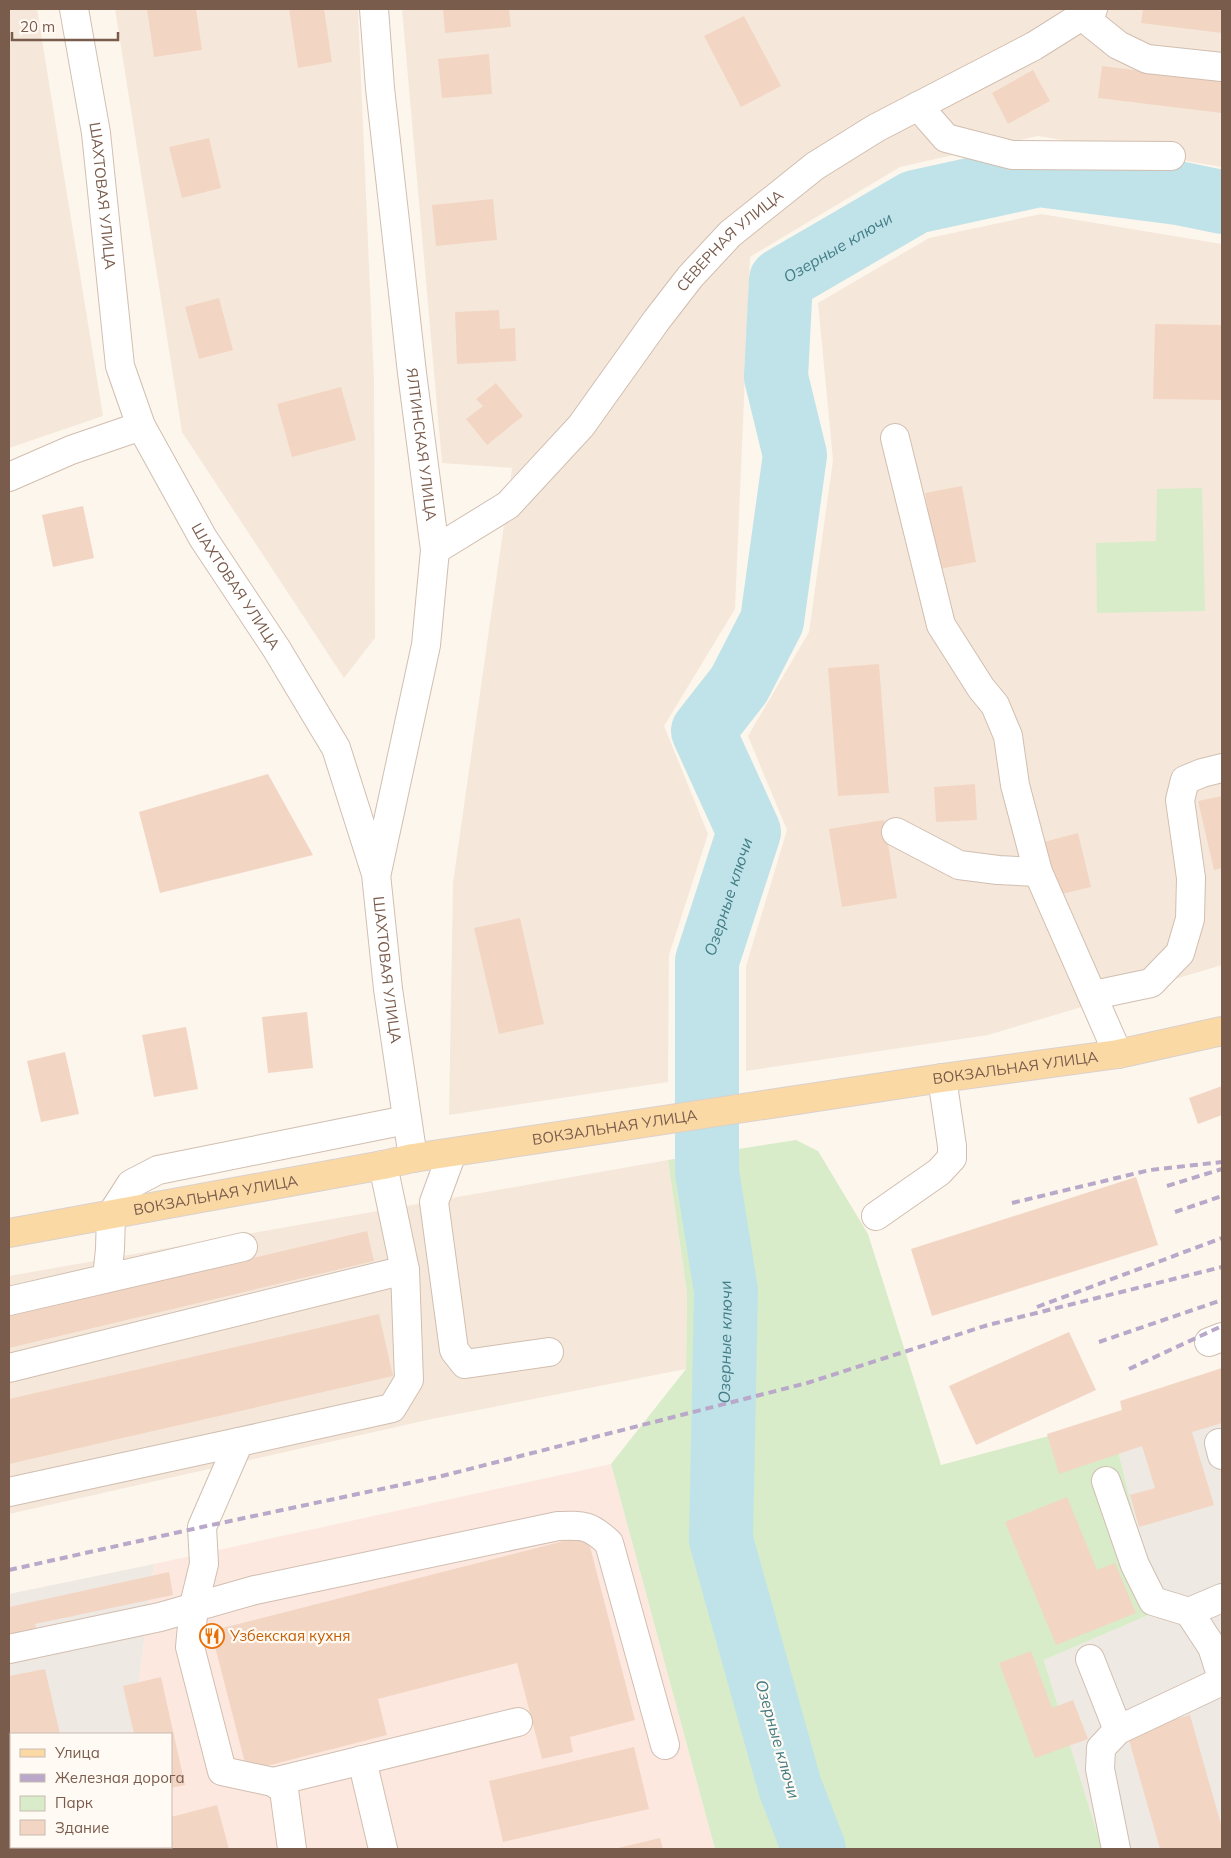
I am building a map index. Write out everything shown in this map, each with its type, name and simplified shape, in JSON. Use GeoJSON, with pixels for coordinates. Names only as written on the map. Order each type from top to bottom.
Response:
{"type":"FeatureCollection","features":[{"type":"Feature","properties":{"kind":"main road","name":"ВОКЗАЛЬНАЯ УЛИЦА"},"geometry":{"type":"LineString","coordinates":[[9,1233],[383,1166],[413,1158],[942,1078],[1118,1054],[1222,1031]]}},
{"type":"Feature","properties":{"kind":"street","name":"ШАХТОВАЯ УЛИЦА"},"geometry":{"type":"LineString","coordinates":[[74,9],[96,133],[120,366],[141,426],[203,538],[276,648],[336,748],[376,874],[388,989],[413,1158]]}},
{"type":"Feature","properties":{"kind":"street","name":"ЯЛТИНСКАЯ УЛИЦА"},"geometry":{"type":"LineString","coordinates":[[374,9],[380,88],[411,363],[435,550],[426,645],[376,874]]}},
{"type":"Feature","properties":{"kind":"street"},"geometry":{"type":"LineString","coordinates":[[1088,13],[1118,45],[1147,59],[1222,67]]}},
{"type":"Feature","properties":{"kind":"street","name":"СЕВЕРНАЯ УЛИЦА"},"geometry":{"type":"LineString","coordinates":[[435,550],[508,505],[581,426],[690,277],[730,234],[814,166],[876,128],[1034,46],[1088,13]]}},
{"type":"Feature","properties":{"kind":"street"},"geometry":{"type":"LineString","coordinates":[[918,106],[946,138],[1012,155],[1171,156]]}},
{"type":"Feature","properties":{"kind":"street"},"geometry":{"type":"LineString","coordinates":[[9,477],[71,450],[141,426]]}},
{"type":"Feature","properties":{"kind":"street"},"geometry":{"type":"LineString","coordinates":[[895,438],[941,625],[981,688],[995,705],[1008,736],[1015,785],[1038,872],[1094,995],[1118,1054]]}},
{"type":"Feature","properties":{"kind":"street"},"geometry":{"type":"LineString","coordinates":[[1094,995],[1152,984],[1180,954],[1190,919],[1191,878],[1180,800],[1186,780],[1202,773],[1222,768]]}},
{"type":"Feature","properties":{"kind":"street"},"geometry":{"type":"LineString","coordinates":[[896,832],[959,865],[998,870],[1038,872]]}},
{"type":"Feature","properties":{"kind":"street"},"geometry":{"type":"LineString","coordinates":[[876,1216],[939,1172],[952,1158],[942,1078]]}},
{"type":"Feature","properties":{"kind":"street"},"geometry":{"type":"LineString","coordinates":[[107,1278],[111,1215],[131,1184],[158,1170],[406,1120]]}},
{"type":"Feature","properties":{"kind":"street"},"geometry":{"type":"LineString","coordinates":[[452,1153],[434,1202],[454,1350],[465,1364],[548,1352]]}},
{"type":"Feature","properties":{"kind":"street"},"geometry":{"type":"LineString","coordinates":[[9,1492],[392,1408],[409,1380],[405,1270],[383,1166]]}},
{"type":"Feature","properties":{"kind":"street"},"geometry":{"type":"LineString","coordinates":[[9,1301],[242,1247]]}},
{"type":"Feature","properties":{"kind":"street"},"geometry":{"type":"LineString","coordinates":[[9,1368],[405,1270]]}},
{"type":"Feature","properties":{"kind":"street"},"geometry":{"type":"LineString","coordinates":[[239,1442],[202,1526],[204,1564],[194,1606],[190,1647],[222,1771],[273,1782],[284,1790],[292,1849]]}},
{"type":"Feature","properties":{"kind":"street"},"geometry":{"type":"LineString","coordinates":[[1106,1481],[1135,1565],[1153,1601],[1189,1612],[1212,1647],[1222,1680],[1118,1730],[1101,1748],[1100,1769],[1116,1849]]}},
{"type":"Feature","properties":{"kind":"street"},"geometry":{"type":"LineString","coordinates":[[9,1649],[160,1617],[254,1590],[558,1526],[579,1525],[595,1530],[609,1543],[664,1745]]}},
{"type":"Feature","properties":{"kind":"street"},"geometry":{"type":"LineString","coordinates":[[1189,1612],[1222,1598]]}},
{"type":"Feature","properties":{"kind":"street"},"geometry":{"type":"LineString","coordinates":[[1090,1659],[1118,1730]]}},
{"type":"Feature","properties":{"kind":"street"},"geometry":{"type":"LineString","coordinates":[[273,1782],[518,1722]]}},
{"type":"Feature","properties":{"kind":"street"},"geometry":{"type":"LineString","coordinates":[[362,1760],[383,1849]]}},
{"type":"Feature","properties":{"kind":"shaded area"},"geometry":{"type":"Polygon","coordinates":[[[9,9],[37,9],[103,416],[9,448],[9,9]]]}},
{"type":"Feature","properties":{"kind":"shaded area"},"geometry":{"type":"Polygon","coordinates":[[[115,9],[358,9],[374,382],[375,638],[344,678],[182,432],[115,9]]]}},
{"type":"Feature","properties":{"kind":"shaded area"},"geometry":{"type":"Polygon","coordinates":[[[402,9],[1222,9],[1222,167],[1038,136],[900,167],[750,257],[735,609],[664,726],[708,834],[669,955],[668,1082],[449,1115],[453,883],[512,468],[442,463],[402,9]]]}},
{"type":"Feature","properties":{"kind":"shaded area"},"geometry":{"type":"Polygon","coordinates":[[[1041,214],[1222,244],[1222,965],[988,1035],[746,1071],[746,966],[787,830],[748,736],[809,632],[833,460],[818,303],[929,238],[1041,214]]]}},
{"type":"Feature","properties":{"kind":"shaded area"},"geometry":{"type":"Polygon","coordinates":[[[668,1160],[687,1294],[686,1369],[432,1419],[9,1514],[9,1276],[668,1160]]]}},
{"type":"Feature","properties":{"kind":"shaded area"},"geometry":{"type":"Polygon","coordinates":[[[1222,1376],[1222,1849],[1102,1849],[1044,1660],[1158,1611],[1109,1415],[1222,1376]]]}},
{"type":"Feature","properties":{"kind":"shaded area"},"geometry":{"type":"Polygon","coordinates":[[[611,1464],[715,1849],[118,1849],[172,1848],[172,1733],[132,1733],[154,1564],[611,1464]]]}},
{"type":"Feature","properties":{"kind":"shaded area"},"geometry":{"type":"Polygon","coordinates":[[[154,1564],[132,1733],[10,1733],[10,1848],[118,1849],[9,1849],[9,1594],[154,1564]]]}},
{"type":"Feature","properties":{"kind":"green space"},"geometry":{"type":"Polygon","coordinates":[[[1202,488],[1205,611],[1097,613],[1096,543],[1156,541],[1157,489],[1202,488]]]}},
{"type":"Feature","properties":{"kind":"green space"},"geometry":{"type":"Polygon","coordinates":[[[796,1140],[818,1151],[868,1234],[941,1465],[1045,1437],[1109,1415],[1158,1611],[1044,1660],[1102,1849],[715,1849],[611,1464],[686,1369],[687,1294],[668,1160],[796,1140]]]}},
{"type":"Feature","properties":{"kind":"building"},"geometry":{"type":"Polygon","coordinates":[[[147,9],[196,9],[202,50],[154,57],[147,9]]]}},
{"type":"Feature","properties":{"kind":"building"},"geometry":{"type":"Polygon","coordinates":[[[289,9],[324,9],[332,62],[298,68],[289,9]]]}},
{"type":"Feature","properties":{"kind":"building"},"geometry":{"type":"Polygon","coordinates":[[[443,9],[509,9],[511,27],[445,33],[443,9]]]}},
{"type":"Feature","properties":{"kind":"building"},"geometry":{"type":"Polygon","coordinates":[[[1143,9],[1222,9],[1222,33],[1141,23],[1143,9]]]}},
{"type":"Feature","properties":{"kind":"building"},"geometry":{"type":"Polygon","coordinates":[[[744,16],[781,86],[741,107],[704,36],[744,16]]]}},
{"type":"Feature","properties":{"kind":"building"},"geometry":{"type":"Polygon","coordinates":[[[489,54],[492,94],[442,98],[438,59],[489,54]]]}},
{"type":"Feature","properties":{"kind":"building"},"geometry":{"type":"Polygon","coordinates":[[[1102,66],[1222,81],[1222,113],[1098,98],[1102,66]]]}},
{"type":"Feature","properties":{"kind":"building"},"geometry":{"type":"Polygon","coordinates":[[[1033,70],[1050,101],[1008,124],[992,93],[1033,70]]]}},
{"type":"Feature","properties":{"kind":"building"},"geometry":{"type":"Polygon","coordinates":[[[209,138],[221,188],[182,198],[169,147],[209,138]]]}},
{"type":"Feature","properties":{"kind":"building"},"geometry":{"type":"Polygon","coordinates":[[[493,199],[497,240],[436,246],[432,205],[493,199]]]}},
{"type":"Feature","properties":{"kind":"building"},"geometry":{"type":"Polygon","coordinates":[[[219,298],[233,350],[199,359],[185,307],[219,298]]]}},
{"type":"Feature","properties":{"kind":"building"},"geometry":{"type":"Polygon","coordinates":[[[499,310],[500,329],[515,328],[516,361],[457,364],[455,312],[499,310]]]}},
{"type":"Feature","properties":{"kind":"building"},"geometry":{"type":"Polygon","coordinates":[[[1155,324],[1222,325],[1222,400],[1153,399],[1155,324]]]}},
{"type":"Feature","properties":{"kind":"building"},"geometry":{"type":"Polygon","coordinates":[[[496,383],[523,416],[487,445],[466,419],[483,406],[476,399],[496,383]]]}},
{"type":"Feature","properties":{"kind":"building"},"geometry":{"type":"Polygon","coordinates":[[[341,387],[356,440],[292,457],[277,404],[341,387]]]}},
{"type":"Feature","properties":{"kind":"building"},"geometry":{"type":"Polygon","coordinates":[[[962,486],[976,562],[939,569],[925,493],[962,486]]]}},
{"type":"Feature","properties":{"kind":"building"},"geometry":{"type":"Polygon","coordinates":[[[83,506],[94,558],[53,567],[42,515],[83,506]]]}},
{"type":"Feature","properties":{"kind":"building"},"geometry":{"type":"Polygon","coordinates":[[[879,664],[889,793],[838,796],[828,668],[879,664]]]}},
{"type":"Feature","properties":{"kind":"building"},"geometry":{"type":"Polygon","coordinates":[[[268,774],[313,855],[160,893],[139,812],[268,774]]]}},
{"type":"Feature","properties":{"kind":"building"},"geometry":{"type":"Polygon","coordinates":[[[975,784],[977,820],[936,822],[934,787],[975,784]]]}},
{"type":"Feature","properties":{"kind":"building"},"geometry":{"type":"Polygon","coordinates":[[[1222,796],[1222,868],[1214,870],[1198,801],[1222,796]]]}},
{"type":"Feature","properties":{"kind":"building"},"geometry":{"type":"Polygon","coordinates":[[[884,820],[897,898],[842,907],[829,829],[884,820]]]}},
{"type":"Feature","properties":{"kind":"building"},"geometry":{"type":"Polygon","coordinates":[[[1078,833],[1091,887],[1058,895],[1044,842],[1078,833]]]}},
{"type":"Feature","properties":{"kind":"building"},"geometry":{"type":"Polygon","coordinates":[[[520,918],[544,1024],[499,1034],[474,928],[520,918]]]}},
{"type":"Feature","properties":{"kind":"building"},"geometry":{"type":"Polygon","coordinates":[[[307,1012],[313,1068],[268,1073],[262,1017],[307,1012]]]}},
{"type":"Feature","properties":{"kind":"building"},"geometry":{"type":"Polygon","coordinates":[[[186,1027],[198,1089],[154,1097],[142,1035],[186,1027]]]}},
{"type":"Feature","properties":{"kind":"building"},"geometry":{"type":"Polygon","coordinates":[[[65,1052],[79,1114],[41,1122],[27,1061],[65,1052]]]}},
{"type":"Feature","properties":{"kind":"building"},"geometry":{"type":"Polygon","coordinates":[[[1222,1086],[1222,1115],[1198,1124],[1189,1098],[1222,1086]]]}},
{"type":"Feature","properties":{"kind":"building"},"geometry":{"type":"Polygon","coordinates":[[[1136,1177],[1158,1245],[932,1316],[911,1249],[1136,1177]]]}},
{"type":"Feature","properties":{"kind":"building"},"geometry":{"type":"Polygon","coordinates":[[[367,1231],[374,1261],[9,1348],[9,1316],[367,1231]]]}},
{"type":"Feature","properties":{"kind":"building"},"geometry":{"type":"Polygon","coordinates":[[[379,1314],[393,1376],[9,1464],[9,1399],[379,1314]]]}},
{"type":"Feature","properties":{"kind":"building"},"geometry":{"type":"Polygon","coordinates":[[[1069,1332],[1096,1390],[976,1445],[949,1386],[1069,1332]]]}},
{"type":"Feature","properties":{"kind":"building"},"geometry":{"type":"Polygon","coordinates":[[[1222,1368],[1222,1423],[1192,1432],[1214,1505],[1139,1527],[1130,1495],[1155,1488],[1142,1446],[1059,1474],[1047,1434],[1122,1410],[1120,1401],[1222,1368]]]}},
{"type":"Feature","properties":{"kind":"building"},"geometry":{"type":"Polygon","coordinates":[[[1067,1497],[1097,1570],[1115,1563],[1136,1613],[1056,1645],[1005,1522],[1067,1497]]]}},
{"type":"Feature","properties":{"kind":"building"},"geometry":{"type":"Polygon","coordinates":[[[587,1535],[635,1720],[570,1737],[573,1752],[542,1759],[517,1663],[378,1699],[387,1735],[247,1771],[211,1631],[587,1535]]]}},
{"type":"Feature","properties":{"kind":"building"},"geometry":{"type":"Polygon","coordinates":[[[169,1572],[173,1595],[35,1624],[38,1633],[9,1639],[9,1607],[169,1572]]]}},
{"type":"Feature","properties":{"kind":"building"},"geometry":{"type":"Polygon","coordinates":[[[1031,1651],[1052,1708],[1073,1700],[1088,1739],[1035,1758],[999,1663],[1031,1651]]]}},
{"type":"Feature","properties":{"kind":"building"},"geometry":{"type":"Polygon","coordinates":[[[45,1669],[60,1733],[10,1733],[9,1782],[9,1676],[45,1669]]]}},
{"type":"Feature","properties":{"kind":"building"},"geometry":{"type":"Polygon","coordinates":[[[161,1677],[185,1785],[172,1788],[172,1733],[134,1733],[123,1686],[161,1677]]]}},
{"type":"Feature","properties":{"kind":"building"},"geometry":{"type":"Polygon","coordinates":[[[1190,1715],[1222,1828],[1222,1849],[1160,1849],[1127,1733],[1190,1715]]]}},
{"type":"Feature","properties":{"kind":"building"},"geometry":{"type":"Polygon","coordinates":[[[634,1747],[649,1809],[503,1842],[489,1781],[634,1747]]]}},
{"type":"Feature","properties":{"kind":"building"},"geometry":{"type":"Polygon","coordinates":[[[217,1805],[229,1849],[155,1849],[172,1848],[172,1817],[217,1805]]]}},
{"type":"Feature","properties":{"kind":"building"},"geometry":{"type":"Polygon","coordinates":[[[9,1816],[10,1848],[85,1848],[85,1849],[9,1849],[9,1816]]]}},
{"type":"Feature","properties":{"kind":"building"},"geometry":{"type":"Polygon","coordinates":[[[660,1838],[663,1849],[614,1849],[660,1838]]]}},
{"type":"Feature","properties":{"kind":"building"},"geometry":{"type":"Polygon","coordinates":[[[88,1848],[120,1849],[88,1849],[88,1848]]]}},
{"type":"Feature","properties":{"kind":"waterway","name":"Озерные ключи"},"geometry":{"type":"LineString","coordinates":[[814,1849],[790,1787],[721,1540],[726,1291],[707,1172],[707,961],[749,832],[703,731],[739,685],[772,621],[795,455],[776,377],[781,280],[915,202],[1039,175],[1178,193],[1222,202]]}},
{"type":"Feature","properties":{"kind":"railway"},"geometry":{"type":"LineString","coordinates":[[1012,1203],[1150,1170],[1222,1162]]}},
{"type":"Feature","properties":{"kind":"railway"},"geometry":{"type":"LineString","coordinates":[[1167,1186],[1222,1169]]}},
{"type":"Feature","properties":{"kind":"railway"},"geometry":{"type":"LineString","coordinates":[[1175,1212],[1222,1196]]}},
{"type":"Feature","properties":{"kind":"railway"},"geometry":{"type":"LineString","coordinates":[[1037,1307],[1222,1238]]}},
{"type":"Feature","properties":{"kind":"railway"},"geometry":{"type":"LineString","coordinates":[[9,1570],[438,1477],[807,1383],[988,1325],[1222,1267]]}},
{"type":"Feature","properties":{"kind":"railway"},"geometry":{"type":"LineString","coordinates":[[1099,1342],[1222,1300]]}},
{"type":"Feature","properties":{"kind":"railway"},"geometry":{"type":"LineString","coordinates":[[1129,1369],[1222,1326]]}},
{"type":"Feature","properties":{"kind":"place","name":"Узбекская кухня"},"geometry":{"type":"Point","coordinates":[212,1636]}}]}
